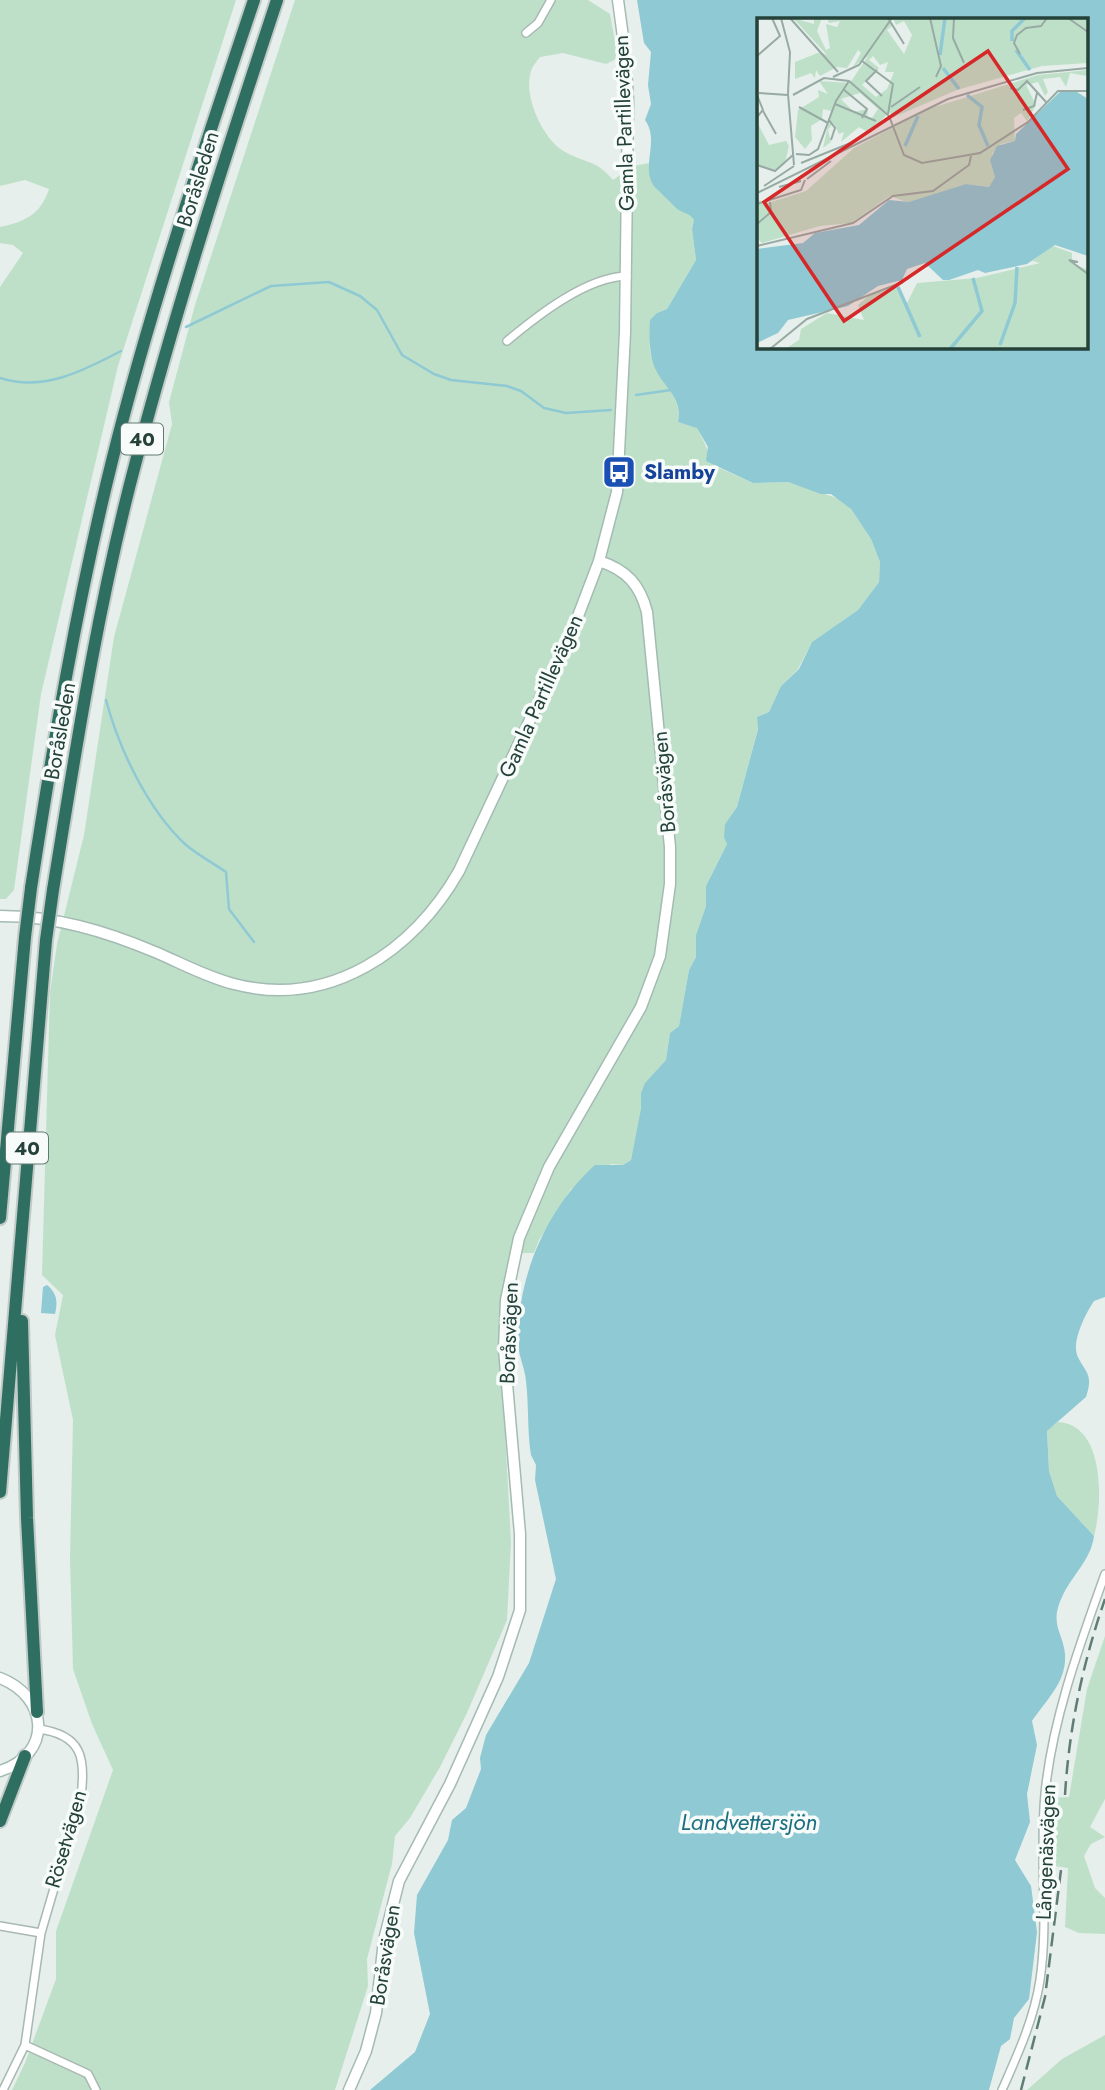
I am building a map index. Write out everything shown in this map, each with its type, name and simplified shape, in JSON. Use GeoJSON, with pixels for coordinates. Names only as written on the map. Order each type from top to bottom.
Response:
{"type":"FeatureCollection","features":[{"type":"Feature","properties":{"kind":"highway","name":"Boråsleden"},"geometry":{"type":"LineString","coordinates":[[0,1218],[25,937],[58,717],[113,460],[178,234],[254,0]]}},
{"type":"Feature","properties":{"kind":"highway","name":"Boråsleden"},"geometry":{"type":"LineString","coordinates":[[0,1492],[46,940],[80,721],[134,467],[199,242],[277,0]]}},
{"type":"Feature","properties":{"kind":"highway"},"geometry":{"type":"LineString","coordinates":[[20,1249],[27,1518],[37,1712]]}},
{"type":"Feature","properties":{"kind":"highway"},"geometry":{"type":"LineString","coordinates":[[0,1821],[25,1756]]}},
{"type":"Feature","properties":{"kind":"street"},"geometry":{"type":"LineString","coordinates":[[526,33],[538,23],[551,0]]}},
{"type":"Feature","properties":{"kind":"street","name":"Gamla Partillevägen"},"geometry":{"type":"LineString","coordinates":[[0,916],[44,919],[92,928],[209,975],[255,988],[286,989],[325,982],[381,958],[425,922],[459,872],[575,624],[599,561],[619,471],[627,276],[627,89],[618,0]]}},
{"type":"Feature","properties":{"kind":"street"},"geometry":{"type":"LineString","coordinates":[[507,341],[551,307],[600,282],[627,276]]}},
{"type":"Feature","properties":{"kind":"street","name":"Boråsvägen"},"geometry":{"type":"LineString","coordinates":[[349,2090],[366,2051],[376,2013],[384,1940],[399,1881],[450,1784],[498,1677],[520,1610],[520,1534],[504,1349],[506,1300],[516,1247],[549,1167],[641,1007],[660,956],[666,921],[670,847],[647,612],[643,597],[632,579],[599,561]]}},
{"type":"Feature","properties":{"kind":"street","name":"Långenäsvägen"},"geometry":{"type":"LineString","coordinates":[[1002,2090],[1029,2028],[1040,1979],[1043,1934],[1042,1849],[1049,1767],[1068,1691],[1105,1574]]}},
{"type":"Feature","properties":{"kind":"street"},"geometry":{"type":"LineString","coordinates":[[0,1678],[15,1685],[33,1702],[39,1729],[25,1756],[0,1771]]}},
{"type":"Feature","properties":{"kind":"street","name":"Rösetvägen"},"geometry":{"type":"LineString","coordinates":[[4,2090],[25,2045],[41,1933],[80,1796],[83,1774],[79,1750],[68,1737],[39,1729]]}},
{"type":"Feature","properties":{"kind":"street"},"geometry":{"type":"LineString","coordinates":[[0,1926],[41,1933]]}},
{"type":"Feature","properties":{"kind":"street"},"geometry":{"type":"LineString","coordinates":[[25,2045],[88,2074],[96,2090]]}},
{"type":"Feature","properties":{"kind":"green space"},"geometry":{"type":"Polygon","coordinates":[[[0,0],[236,0],[118,366],[41,694],[14,890],[6,899],[0,899],[0,287],[23,253],[13,245],[0,243],[0,227],[31,216],[46,198],[49,189],[25,180],[0,186],[0,0]]]}},
{"type":"Feature","properties":{"kind":"green space"},"geometry":{"type":"Polygon","coordinates":[[[295,0],[588,0],[610,14],[618,58],[606,64],[563,53],[540,57],[531,71],[530,92],[541,126],[562,150],[601,168],[613,180],[633,166],[650,163],[653,185],[694,220],[692,229],[696,260],[667,309],[657,313],[650,341],[653,361],[676,402],[678,422],[697,427],[715,466],[753,483],[788,482],[840,499],[851,509],[871,539],[880,562],[879,582],[858,610],[812,642],[798,669],[781,686],[769,712],[757,717],[758,728],[737,807],[725,824],[727,844],[706,886],[706,906],[696,935],[696,957],[689,970],[679,1026],[670,1033],[666,1060],[641,1093],[642,1109],[631,1160],[623,1165],[611,1164],[571,1189],[539,1240],[534,1253],[510,1253],[499,1321],[511,1542],[507,1620],[467,1713],[440,1767],[410,1818],[395,1836],[392,1864],[367,1959],[368,1986],[335,2090],[12,2090],[25,2063],[56,1979],[56,1931],[113,1770],[92,1724],[73,1669],[70,1558],[73,1420],[55,1335],[63,1295],[42,1275],[50,992],[57,944],[84,835],[114,637],[172,424],[169,402],[195,305],[295,0]]]}},
{"type":"Feature","properties":{"kind":"green space"},"geometry":{"type":"Polygon","coordinates":[[[1058,1422],[1073,1426],[1085,1436],[1092,1450],[1099,1486],[1094,1536],[1057,1496],[1049,1471],[1047,1430],[1058,1422]]]}},
{"type":"Feature","properties":{"kind":"green space"},"geometry":{"type":"Polygon","coordinates":[[[1105,1636],[1105,1799],[1090,1827],[1105,1837],[1091,1844],[1084,1856],[1095,1888],[1105,1898],[1105,1934],[1079,1933],[1065,1927],[1068,1868],[1048,1865],[1050,1798],[1069,1797],[1087,1689],[1105,1636]]]}},
{"type":"Feature","properties":{"kind":"green space"},"geometry":{"type":"Polygon","coordinates":[[[1105,2035],[1105,2090],[1027,2090],[1062,2059],[1105,2035]]]}},
{"type":"Feature","properties":{"kind":"water","name":"Landvettersjön"},"geometry":{"type":"Polygon","coordinates":[[[637,0],[1105,0],[1105,1297],[1094,1301],[1076,1342],[1077,1355],[1089,1378],[1086,1397],[1047,1431],[1049,1471],[1057,1496],[1094,1536],[1089,1553],[1058,1607],[1057,1622],[1065,1654],[1063,1673],[1032,1721],[1037,1745],[1027,1794],[1030,1822],[1015,1860],[1031,1886],[1037,1932],[1029,1999],[1014,2018],[1010,2039],[1001,2046],[989,2090],[370,2090],[415,2052],[430,2014],[414,1933],[417,1895],[448,1840],[452,1820],[466,1808],[481,1769],[480,1758],[486,1735],[529,1663],[556,1579],[535,1480],[536,1465],[531,1455],[526,1381],[518,1344],[519,1315],[530,1267],[550,1222],[578,1182],[595,1165],[623,1165],[631,1160],[641,1109],[641,1093],[645,1083],[666,1060],[670,1033],[679,1026],[689,970],[696,957],[696,935],[706,906],[706,886],[727,844],[724,837],[725,824],[737,807],[758,729],[757,717],[769,712],[781,686],[799,669],[812,642],[858,610],[879,582],[880,562],[871,539],[851,509],[831,494],[821,494],[788,482],[753,483],[706,461],[708,447],[697,428],[678,422],[678,405],[652,361],[650,320],[667,309],[696,260],[692,229],[694,220],[676,208],[653,185],[650,177],[651,136],[645,120],[651,104],[648,85],[651,52],[644,43],[637,0]]]}},
{"type":"Feature","properties":{"kind":"water"},"geometry":{"type":"Polygon","coordinates":[[[47,1285],[56,1298],[55,1314],[41,1313],[43,1287],[47,1285]]]}},
{"type":"Feature","properties":{"kind":"waterway"},"geometry":{"type":"LineString","coordinates":[[186,327],[271,286],[329,282],[360,296],[377,310],[402,355],[434,374],[451,380],[507,386],[521,391],[544,408],[566,413],[611,410]]}},
{"type":"Feature","properties":{"kind":"waterway"},"geometry":{"type":"LineString","coordinates":[[0,378],[16,382],[47,381],[92,366],[121,351]]}},
{"type":"Feature","properties":{"kind":"waterway"},"geometry":{"type":"LineString","coordinates":[[636,395],[671,390]]}},
{"type":"Feature","properties":{"kind":"waterway"},"geometry":{"type":"LineString","coordinates":[[106,700],[127,758],[147,797],[186,845],[226,872],[229,909],[254,942]]}},
{"type":"Feature","properties":{"kind":"railway"},"geometry":{"type":"LineString","coordinates":[[1065,1795],[1078,1695],[1105,1599]]}},
{"type":"Feature","properties":{"kind":"railway"},"geometry":{"type":"LineString","coordinates":[[1021,2090],[1045,1997],[1061,1870]]}},
{"type":"Feature","properties":{"kind":"place","name":"Slamby"},"geometry":{"type":"Point","coordinates":[619,472]}}]}
